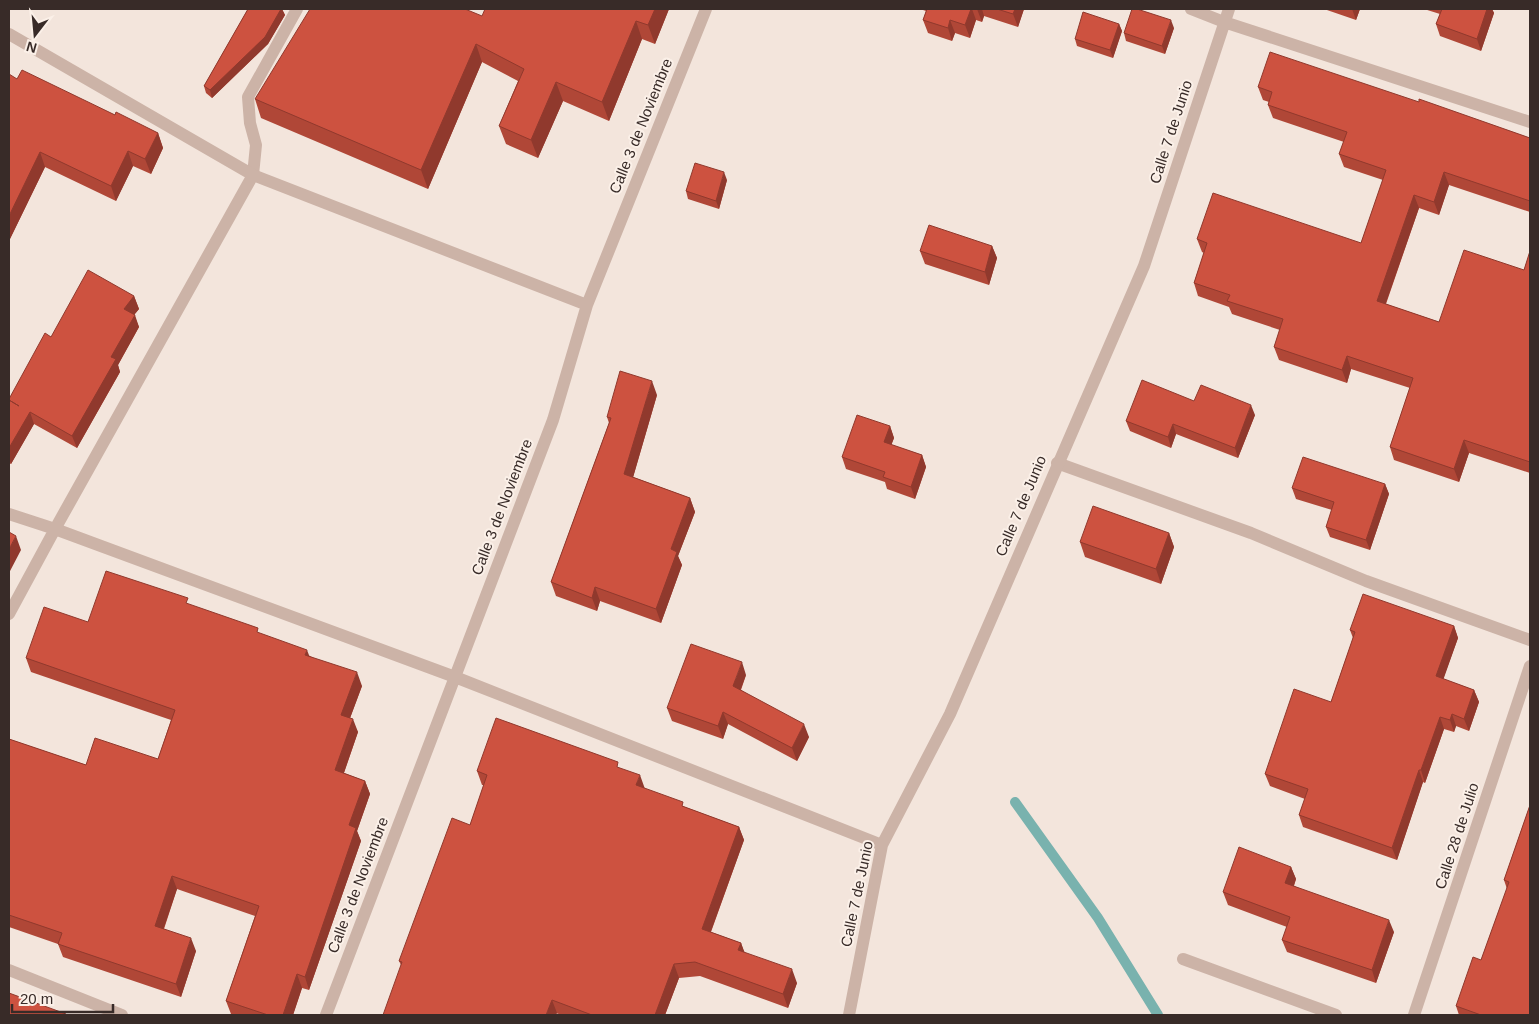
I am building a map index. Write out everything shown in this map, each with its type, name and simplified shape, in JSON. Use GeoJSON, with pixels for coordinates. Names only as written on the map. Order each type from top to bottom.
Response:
{"type":"FeatureCollection","features":[{"type":"Feature","properties":{"kind":"street"},"geometry":{"type":"LineString","coordinates":[[9,614],[253,175],[256,145],[250,123],[248,97],[297,9]]}},
{"type":"Feature","properties":{"kind":"street","name":"Calle 3 de Noviembre"},"geometry":{"type":"LineString","coordinates":[[326,1015],[553,420],[587,304],[706,9]]}},
{"type":"Feature","properties":{"kind":"street"},"geometry":{"type":"LineString","coordinates":[[1191,9],[1224,22],[1530,122]]}},
{"type":"Feature","properties":{"kind":"street","name":"Calle 7 de Junio"},"geometry":{"type":"LineString","coordinates":[[849,1015],[882,846],[950,714],[1057,463],[1144,266],[1228,9]]}},
{"type":"Feature","properties":{"kind":"street"},"geometry":{"type":"LineString","coordinates":[[9,34],[253,175],[587,304]]}},
{"type":"Feature","properties":{"kind":"street"},"geometry":{"type":"LineString","coordinates":[[1057,463],[1251,533],[1366,581],[1530,640]]}},
{"type":"Feature","properties":{"kind":"street"},"geometry":{"type":"LineString","coordinates":[[9,514],[55,529],[455,677],[882,846]]}},
{"type":"Feature","properties":{"kind":"street","name":"Calle 28 de Julio"},"geometry":{"type":"LineString","coordinates":[[1414,1015],[1530,666]]}},
{"type":"Feature","properties":{"kind":"street"},"geometry":{"type":"LineString","coordinates":[[1182,959],[1336,1015]]}},
{"type":"Feature","properties":{"kind":"street"},"geometry":{"type":"LineString","coordinates":[[9,970],[122,1015]]}},
{"type":"Feature","properties":{"kind":"building"},"geometry":{"type":"Polygon","coordinates":[[[248,9],[281,9],[265,37],[210,90],[204,86],[248,9]]]}},
{"type":"Feature","properties":{"kind":"building"},"geometry":{"type":"Polygon","coordinates":[[[310,9],[465,9],[482,16],[485,9],[655,9],[648,25],[636,21],[602,102],[556,82],[531,140],[499,126],[524,69],[476,44],[421,170],[255,99],[310,9]]]}},
{"type":"Feature","properties":{"kind":"building"},"geometry":{"type":"Polygon","coordinates":[[[927,9],[971,9],[965,25],[950,20],[948,28],[923,20],[927,9]]]}},
{"type":"Feature","properties":{"kind":"building"},"geometry":{"type":"Polygon","coordinates":[[[997,9],[1015,9],[1013,14],[997,9]]]}},
{"type":"Feature","properties":{"kind":"building"},"geometry":{"type":"Polygon","coordinates":[[[1132,9],[1171,20],[1162,46],[1124,33],[1132,9]]]}},
{"type":"Feature","properties":{"kind":"building"},"geometry":{"type":"Polygon","coordinates":[[[1442,9],[1487,9],[1477,39],[1436,24],[1442,9]]]}},
{"type":"Feature","properties":{"kind":"building"},"geometry":{"type":"Polygon","coordinates":[[[1083,12],[1119,24],[1110,50],[1075,39],[1083,12]]]}},
{"type":"Feature","properties":{"kind":"building"},"geometry":{"type":"Polygon","coordinates":[[[1270,52],[1419,102],[1419,99],[1530,138],[1530,201],[1444,172],[1434,202],[1414,195],[1377,301],[1439,322],[1464,250],[1524,270],[1530,251],[1530,462],[1464,440],[1454,469],[1390,447],[1413,378],[1347,356],[1342,370],[1274,347],[1283,319],[1227,301],[1230,295],[1194,283],[1207,243],[1197,239],[1213,193],[1361,243],[1386,170],[1339,154],[1347,132],[1268,105],[1272,92],[1258,87],[1270,52]]]}},
{"type":"Feature","properties":{"kind":"building"},"geometry":{"type":"Polygon","coordinates":[[[22,70],[115,115],[116,112],[158,133],[145,159],[128,151],[111,186],[40,152],[9,216],[9,74],[17,79],[22,70]]]}},
{"type":"Feature","properties":{"kind":"building"},"geometry":{"type":"Polygon","coordinates":[[[695,163],[724,172],[716,201],[686,191],[695,163]]]}},
{"type":"Feature","properties":{"kind":"building"},"geometry":{"type":"Polygon","coordinates":[[[929,225],[992,246],[985,272],[920,251],[929,225]]]}},
{"type":"Feature","properties":{"kind":"building"},"geometry":{"type":"Polygon","coordinates":[[[88,270],[134,296],[124,309],[135,315],[111,357],[116,359],[72,436],[30,412],[9,448],[9,399],[45,333],[51,337],[88,270]]]}},
{"type":"Feature","properties":{"kind":"building"},"geometry":{"type":"Polygon","coordinates":[[[620,371],[652,381],[624,474],[690,498],[671,549],[677,552],[656,609],[595,587],[592,598],[551,582],[611,418],[607,417],[620,371]]]}},
{"type":"Feature","properties":{"kind":"building"},"geometry":{"type":"Polygon","coordinates":[[[1142,380],[1194,401],[1201,385],[1251,405],[1235,448],[1173,424],[1168,437],[1126,421],[1142,380]]]}},
{"type":"Feature","properties":{"kind":"building"},"geometry":{"type":"Polygon","coordinates":[[[857,415],[890,426],[884,442],[922,455],[911,487],[883,477],[885,472],[842,457],[857,415]]]}},
{"type":"Feature","properties":{"kind":"building"},"geometry":{"type":"Polygon","coordinates":[[[1303,457],[1385,484],[1366,540],[1326,527],[1334,502],[1292,488],[1303,457]]]}},
{"type":"Feature","properties":{"kind":"building"},"geometry":{"type":"Polygon","coordinates":[[[1093,506],[1169,533],[1156,569],[1080,542],[1093,506]]]}},
{"type":"Feature","properties":{"kind":"building"},"geometry":{"type":"Polygon","coordinates":[[[9,532],[16,536],[9,549],[9,532]]]}},
{"type":"Feature","properties":{"kind":"building"},"geometry":{"type":"Polygon","coordinates":[[[106,571],[188,598],[186,603],[258,628],[257,632],[307,650],[305,655],[357,672],[341,715],[353,719],[335,770],[365,781],[349,825],[356,828],[305,977],[297,974],[283,1015],[268,1015],[226,1001],[259,906],[172,876],[155,926],[191,938],[176,984],[58,944],[62,933],[9,915],[9,739],[86,765],[95,738],[158,759],[175,710],[26,658],[44,607],[88,622],[106,571]]]}},
{"type":"Feature","properties":{"kind":"building"},"geometry":{"type":"Polygon","coordinates":[[[1363,594],[1454,626],[1436,676],[1474,690],[1464,719],[1452,714],[1450,720],[1440,717],[1392,848],[1299,815],[1308,789],[1265,774],[1294,689],[1331,702],[1355,632],[1350,630],[1363,594]]]}},
{"type":"Feature","properties":{"kind":"building"},"geometry":{"type":"Polygon","coordinates":[[[691,644],[742,662],[733,686],[804,724],[792,748],[723,712],[718,726],[667,708],[691,644]]]}},
{"type":"Feature","properties":{"kind":"building"},"geometry":{"type":"Polygon","coordinates":[[[496,718],[618,762],[617,767],[640,775],[636,785],[683,802],[682,806],[739,827],[702,929],[741,943],[738,950],[792,969],[783,994],[695,962],[674,964],[655,1015],[592,1015],[552,1000],[546,1015],[383,1015],[402,962],[399,961],[452,818],[470,825],[487,775],[477,771],[496,718]]]}},
{"type":"Feature","properties":{"kind":"building"},"geometry":{"type":"Polygon","coordinates":[[[1530,805],[1530,1015],[1481,1015],[1456,1006],[1473,957],[1481,960],[1509,882],[1504,880],[1530,805]]]}},
{"type":"Feature","properties":{"kind":"building"},"geometry":{"type":"Polygon","coordinates":[[[1239,847],[1291,867],[1285,883],[1389,920],[1372,970],[1282,940],[1290,917],[1223,892],[1239,847]]]}},
{"type":"Feature","properties":{"kind":"building"},"geometry":{"type":"Polygon","coordinates":[[[9,993],[66,1014],[66,1015],[9,1015],[9,993]]]}},
{"type":"Feature","properties":{"kind":"waterway"},"geometry":{"type":"LineString","coordinates":[[1015,802],[1098,918],[1158,1015]]}}]}
